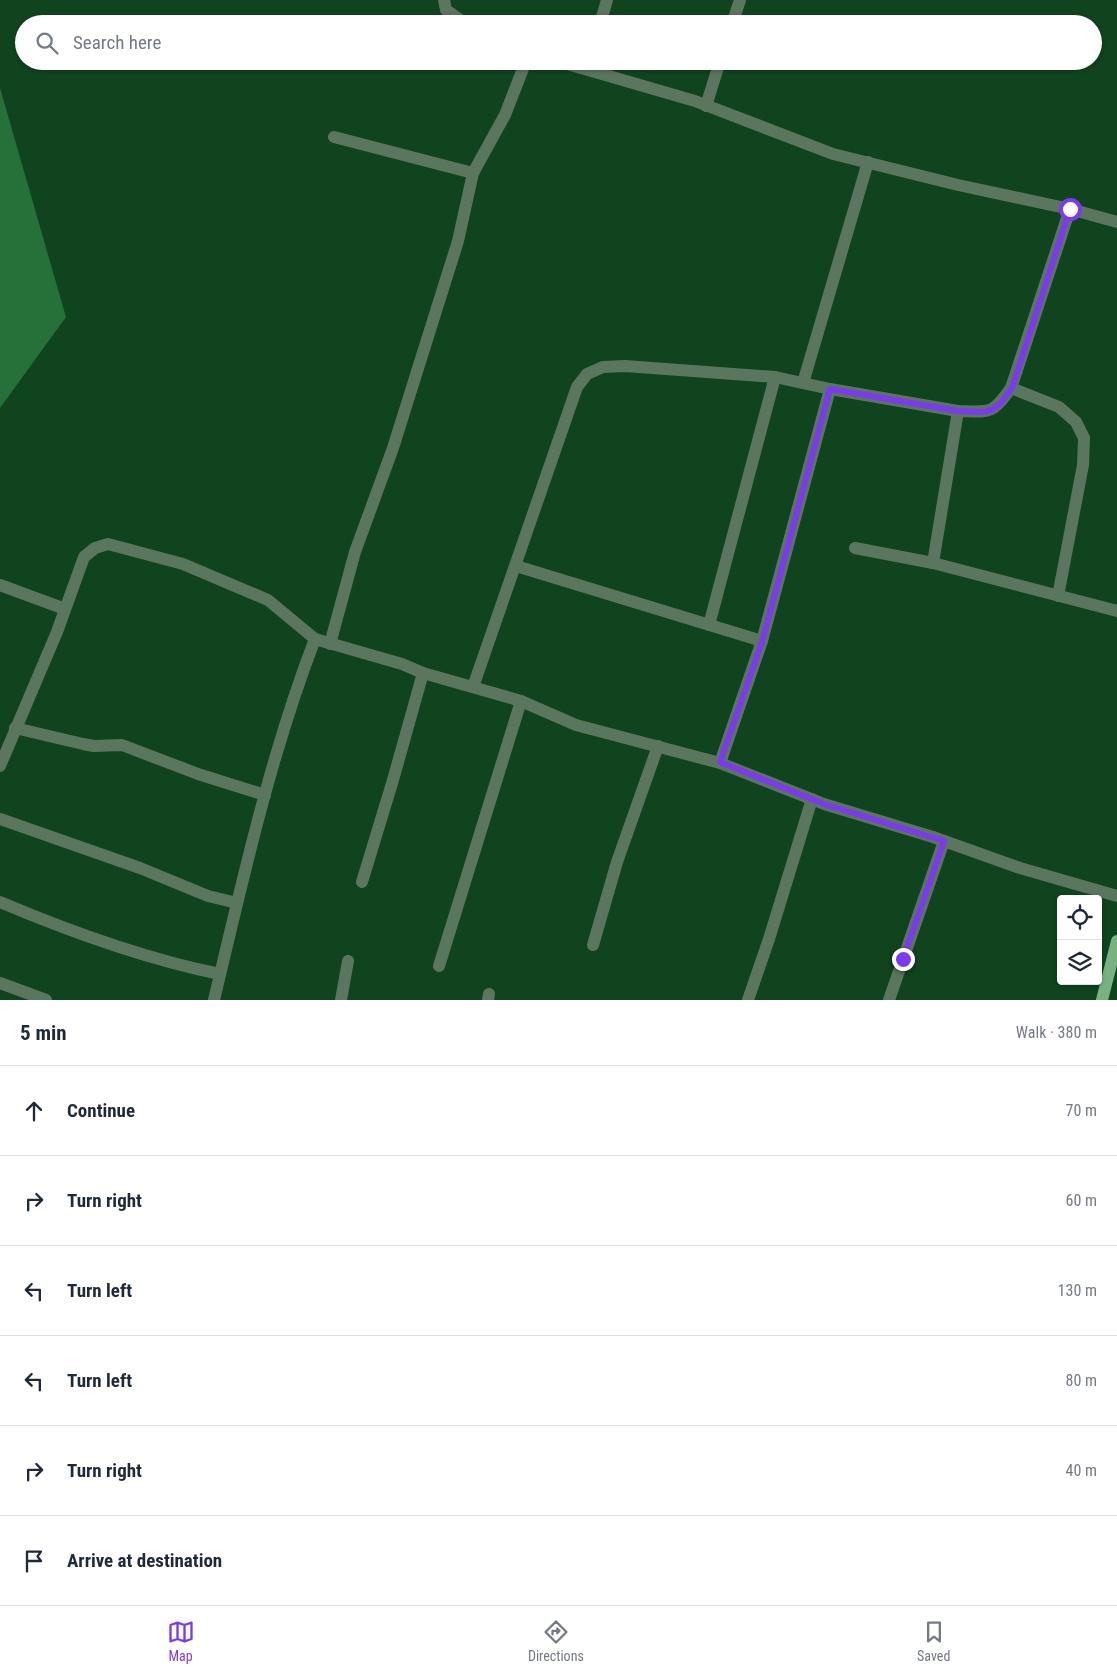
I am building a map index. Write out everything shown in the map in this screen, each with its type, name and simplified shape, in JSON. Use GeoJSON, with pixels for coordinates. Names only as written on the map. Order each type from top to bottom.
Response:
{"type":"FeatureCollection","features":[{"type":"Feature","properties":{"kind":"main road"},"geometry":{"type":"LineString","coordinates":[[1102,1000],[1117,942]]}},
{"type":"Feature","properties":{"kind":"street"},"geometry":{"type":"LineString","coordinates":[[444,0],[446,10],[453,15]]}},
{"type":"Feature","properties":{"kind":"street"},"geometry":{"type":"LineString","coordinates":[[602,15],[606,0]]}},
{"type":"Feature","properties":{"kind":"street"},"geometry":{"type":"LineString","coordinates":[[735,15],[740,0]]}},
{"type":"Feature","properties":{"kind":"street"},"geometry":{"type":"LineString","coordinates":[[330,644],[355,552],[393,448],[423,347],[458,241],[473,173],[505,116],[523,70]]}},
{"type":"Feature","properties":{"kind":"street"},"geometry":{"type":"LineString","coordinates":[[602,70],[706,106],[833,154],[958,185],[1070,209],[1117,222]]}},
{"type":"Feature","properties":{"kind":"street"},"geometry":{"type":"LineString","coordinates":[[706,106],[717,70]]}},
{"type":"Feature","properties":{"kind":"street"},"geometry":{"type":"LineString","coordinates":[[334,137],[473,173]]}},
{"type":"Feature","properties":{"kind":"street"},"geometry":{"type":"LineString","coordinates":[[803,383],[868,162]]}},
{"type":"Feature","properties":{"kind":"street"},"geometry":{"type":"LineString","coordinates":[[473,687],[577,387],[587,374],[603,367],[626,366],[775,378],[958,411],[982,412],[992,410],[1000,404],[1012,388],[1070,209]]}},
{"type":"Feature","properties":{"kind":"street"},"geometry":{"type":"LineString","coordinates":[[709,625],[775,378]]}},
{"type":"Feature","properties":{"kind":"street"},"geometry":{"type":"LineString","coordinates":[[1012,388],[1059,407],[1076,422],[1084,438],[1083,464],[1058,596]]}},
{"type":"Feature","properties":{"kind":"street"},"geometry":{"type":"LineString","coordinates":[[720,762],[762,642],[830,389]]}},
{"type":"Feature","properties":{"kind":"street"},"geometry":{"type":"LineString","coordinates":[[933,563],[958,411]]}},
{"type":"Feature","properties":{"kind":"street"},"geometry":{"type":"LineString","coordinates":[[0,766],[65,609],[84,557],[95,548],[108,544],[183,564],[268,600],[315,639],[521,701],[576,726],[720,762],[812,799],[944,841],[1020,868],[1117,896]]}},
{"type":"Feature","properties":{"kind":"street"},"geometry":{"type":"LineString","coordinates":[[855,548],[933,563],[1117,612]]}},
{"type":"Feature","properties":{"kind":"street"},"geometry":{"type":"LineString","coordinates":[[516,566],[762,642]]}},
{"type":"Feature","properties":{"kind":"street"},"geometry":{"type":"LineString","coordinates":[[0,585],[65,609]]}},
{"type":"Feature","properties":{"kind":"street"},"geometry":{"type":"LineString","coordinates":[[214,1000],[265,795],[303,670],[315,639]]}},
{"type":"Feature","properties":{"kind":"street"},"geometry":{"type":"LineString","coordinates":[[362,882],[394,780],[423,673]]}},
{"type":"Feature","properties":{"kind":"street"},"geometry":{"type":"LineString","coordinates":[[439,966],[521,701]]}},
{"type":"Feature","properties":{"kind":"street"},"geometry":{"type":"LineString","coordinates":[[16,728],[94,746],[122,745],[198,774],[265,795]]}},
{"type":"Feature","properties":{"kind":"street"},"geometry":{"type":"LineString","coordinates":[[593,945],[617,862],[658,746]]}},
{"type":"Feature","properties":{"kind":"street"},"geometry":{"type":"LineString","coordinates":[[748,1000],[812,799]]}},
{"type":"Feature","properties":{"kind":"street"},"geometry":{"type":"LineString","coordinates":[[0,819],[140,868],[208,896],[237,903]]}},
{"type":"Feature","properties":{"kind":"street"},"geometry":{"type":"LineString","coordinates":[[889,1000],[944,841]]}},
{"type":"Feature","properties":{"kind":"street"},"geometry":{"type":"LineString","coordinates":[[0,902],[122,948],[183,967],[220,974]]}},
{"type":"Feature","properties":{"kind":"street"},"geometry":{"type":"LineString","coordinates":[[341,1000],[348,961]]}},
{"type":"Feature","properties":{"kind":"street"},"geometry":{"type":"LineString","coordinates":[[0,983],[46,1000]]}},
{"type":"Feature","properties":{"kind":"green space"},"geometry":{"type":"Polygon","coordinates":[[[0,88],[66,317],[0,408],[0,88]]]}},
{"type":"Feature","properties":{"kind":"route"},"geometry":{"type":"LineString","coordinates":[[903,959],[944,841],[824,804],[720,762],[762,642],[830,389],[958,411],[982,412],[992,410],[1000,404],[1012,388],[1070,209]]}}]}
